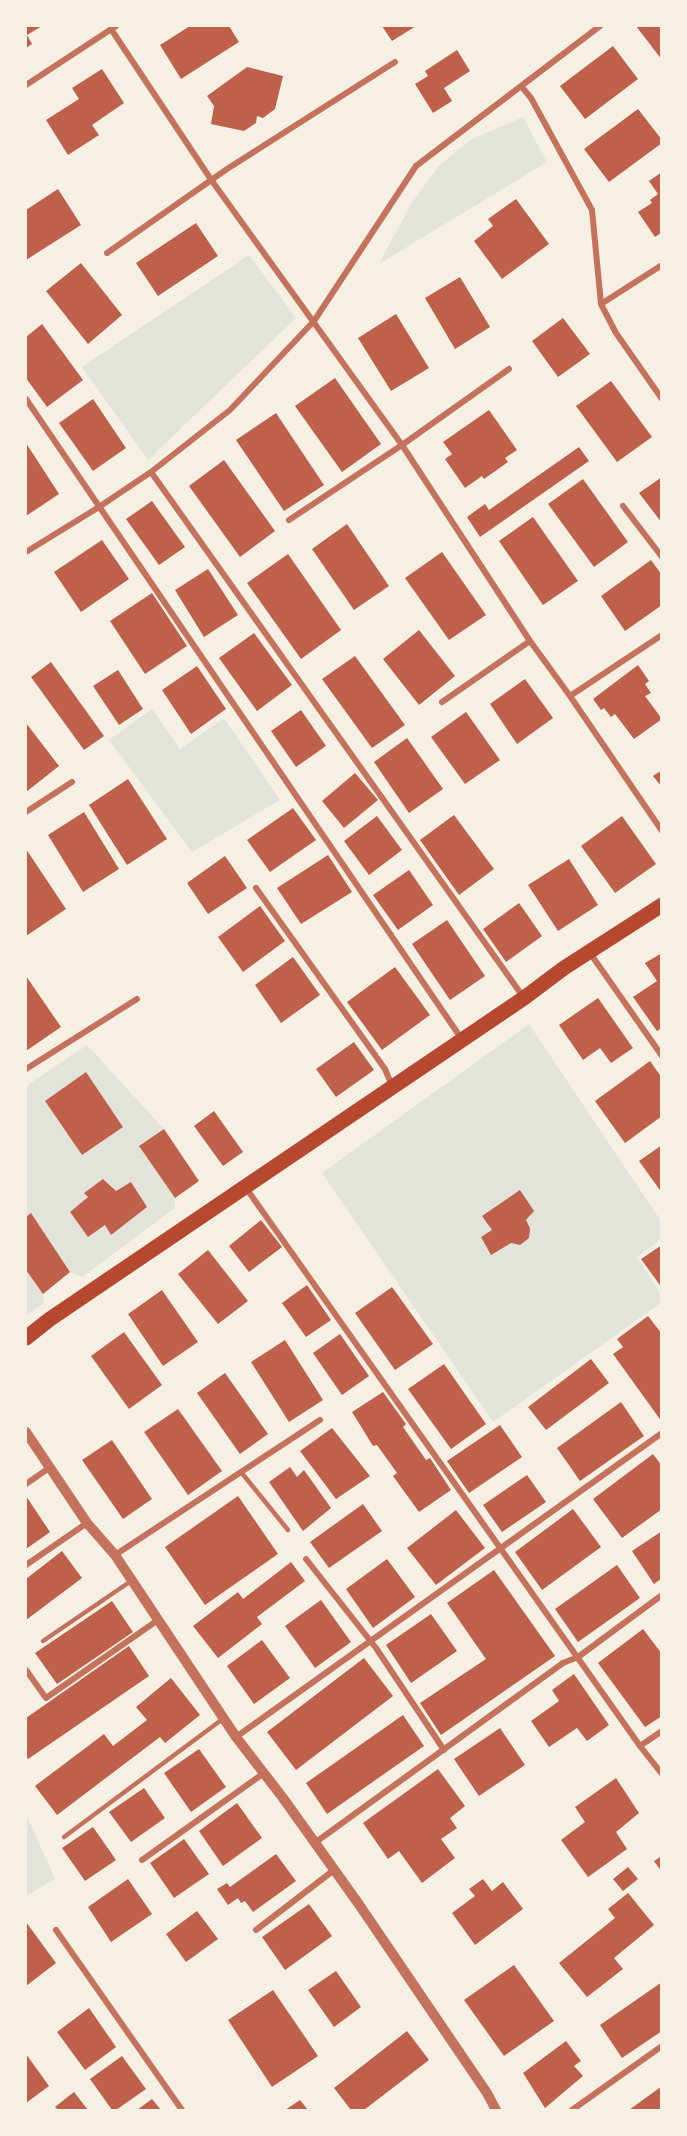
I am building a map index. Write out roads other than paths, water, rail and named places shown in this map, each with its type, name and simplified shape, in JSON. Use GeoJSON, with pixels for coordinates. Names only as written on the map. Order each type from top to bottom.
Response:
{"type":"FeatureCollection","features":[{"type":"Feature","properties":{"kind":"main road"},"geometry":{"type":"LineString","coordinates":[[26,1338],[50,1318],[244,1185],[524,998],[564,968],[662,905]]}},
{"type":"Feature","properties":{"kind":"street"},"geometry":{"type":"LineString","coordinates":[[26,552],[151,472],[230,410],[314,321],[416,166],[600,26]]}},
{"type":"Feature","properties":{"kind":"street"},"geometry":{"type":"LineString","coordinates":[[26,85],[114,27],[212,181],[402,446],[530,641],[662,831]]}},
{"type":"Feature","properties":{"kind":"street"},"geometry":{"type":"LineString","coordinates":[[107,253],[212,181],[395,62]]}},
{"type":"Feature","properties":{"kind":"street"},"geometry":{"type":"LineString","coordinates":[[521,86],[531,98],[592,210],[601,304],[616,333],[662,399]]}},
{"type":"Feature","properties":{"kind":"street"},"geometry":{"type":"LineString","coordinates":[[601,304],[662,265]]}},
{"type":"Feature","properties":{"kind":"street"},"geometry":{"type":"LineString","coordinates":[[289,520],[402,446],[509,369]]}},
{"type":"Feature","properties":{"kind":"street"},"geometry":{"type":"LineString","coordinates":[[26,399],[462,1039]]}},
{"type":"Feature","properties":{"kind":"street"},"geometry":{"type":"LineString","coordinates":[[151,472],[524,998]]}},
{"type":"Feature","properties":{"kind":"street"},"geometry":{"type":"LineString","coordinates":[[623,506],[662,557]]}},
{"type":"Feature","properties":{"kind":"street"},"geometry":{"type":"LineString","coordinates":[[570,696],[662,635]]}},
{"type":"Feature","properties":{"kind":"street"},"geometry":{"type":"LineString","coordinates":[[442,702],[530,641]]}},
{"type":"Feature","properties":{"kind":"street"},"geometry":{"type":"LineString","coordinates":[[26,812],[72,782]]}},
{"type":"Feature","properties":{"kind":"street"},"geometry":{"type":"LineString","coordinates":[[256,888],[385,1069],[392,1087]]}},
{"type":"Feature","properties":{"kind":"street"},"geometry":{"type":"LineString","coordinates":[[590,952],[662,1056]]}},
{"type":"Feature","properties":{"kind":"street"},"geometry":{"type":"LineString","coordinates":[[26,1069],[137,999]]}},
{"type":"Feature","properties":{"kind":"street"},"geometry":{"type":"LineString","coordinates":[[244,1185],[662,1774]]}},
{"type":"Feature","properties":{"kind":"street"},"geometry":{"type":"LineString","coordinates":[[115,1555],[320,1419]]}},
{"type":"Feature","properties":{"kind":"street"},"geometry":{"type":"LineString","coordinates":[[26,1432],[87,1523],[115,1555],[236,1737],[316,1842],[496,2108],[506,2110]]}},
{"type":"Feature","properties":{"kind":"street"},"geometry":{"type":"LineString","coordinates":[[236,1737],[662,1433]]}},
{"type":"Feature","properties":{"kind":"street"},"geometry":{"type":"LineString","coordinates":[[26,1484],[49,1468]]}},
{"type":"Feature","properties":{"kind":"street"},"geometry":{"type":"LineString","coordinates":[[26,1565],[87,1523]]}},
{"type":"Feature","properties":{"kind":"street"},"geometry":{"type":"LineString","coordinates":[[306,1559],[371,1642],[444,1750]]}},
{"type":"Feature","properties":{"kind":"street"},"geometry":{"type":"LineString","coordinates":[[316,1842],[563,1663],[578,1657],[662,1595]]}},
{"type":"Feature","properties":{"kind":"street"},"geometry":{"type":"LineString","coordinates":[[26,1670],[46,1698],[158,1620]]}},
{"type":"Feature","properties":{"kind":"street"},"geometry":{"type":"LineString","coordinates":[[640,1746],[662,1731]]}},
{"type":"Feature","properties":{"kind":"street"},"geometry":{"type":"LineString","coordinates":[[142,1860],[264,1773]]}},
{"type":"Feature","properties":{"kind":"street"},"geometry":{"type":"LineString","coordinates":[[256,1930],[334,1870]]}},
{"type":"Feature","properties":{"kind":"street"},"geometry":{"type":"LineString","coordinates":[[57,1930],[182,2110]]}},
{"type":"Feature","properties":{"kind":"street"},"geometry":{"type":"LineString","coordinates":[[572,2110],[662,2046]]}},
{"type":"Feature","properties":{"kind":"lane"},"geometry":{"type":"LineString","coordinates":[[241,1472],[288,1530]]}},
{"type":"Feature","properties":{"kind":"lane"},"geometry":{"type":"LineString","coordinates":[[43,1641],[131,1581]]}},
{"type":"Feature","properties":{"kind":"lane"},"geometry":{"type":"LineString","coordinates":[[64,1837],[224,1718]]}}]}
